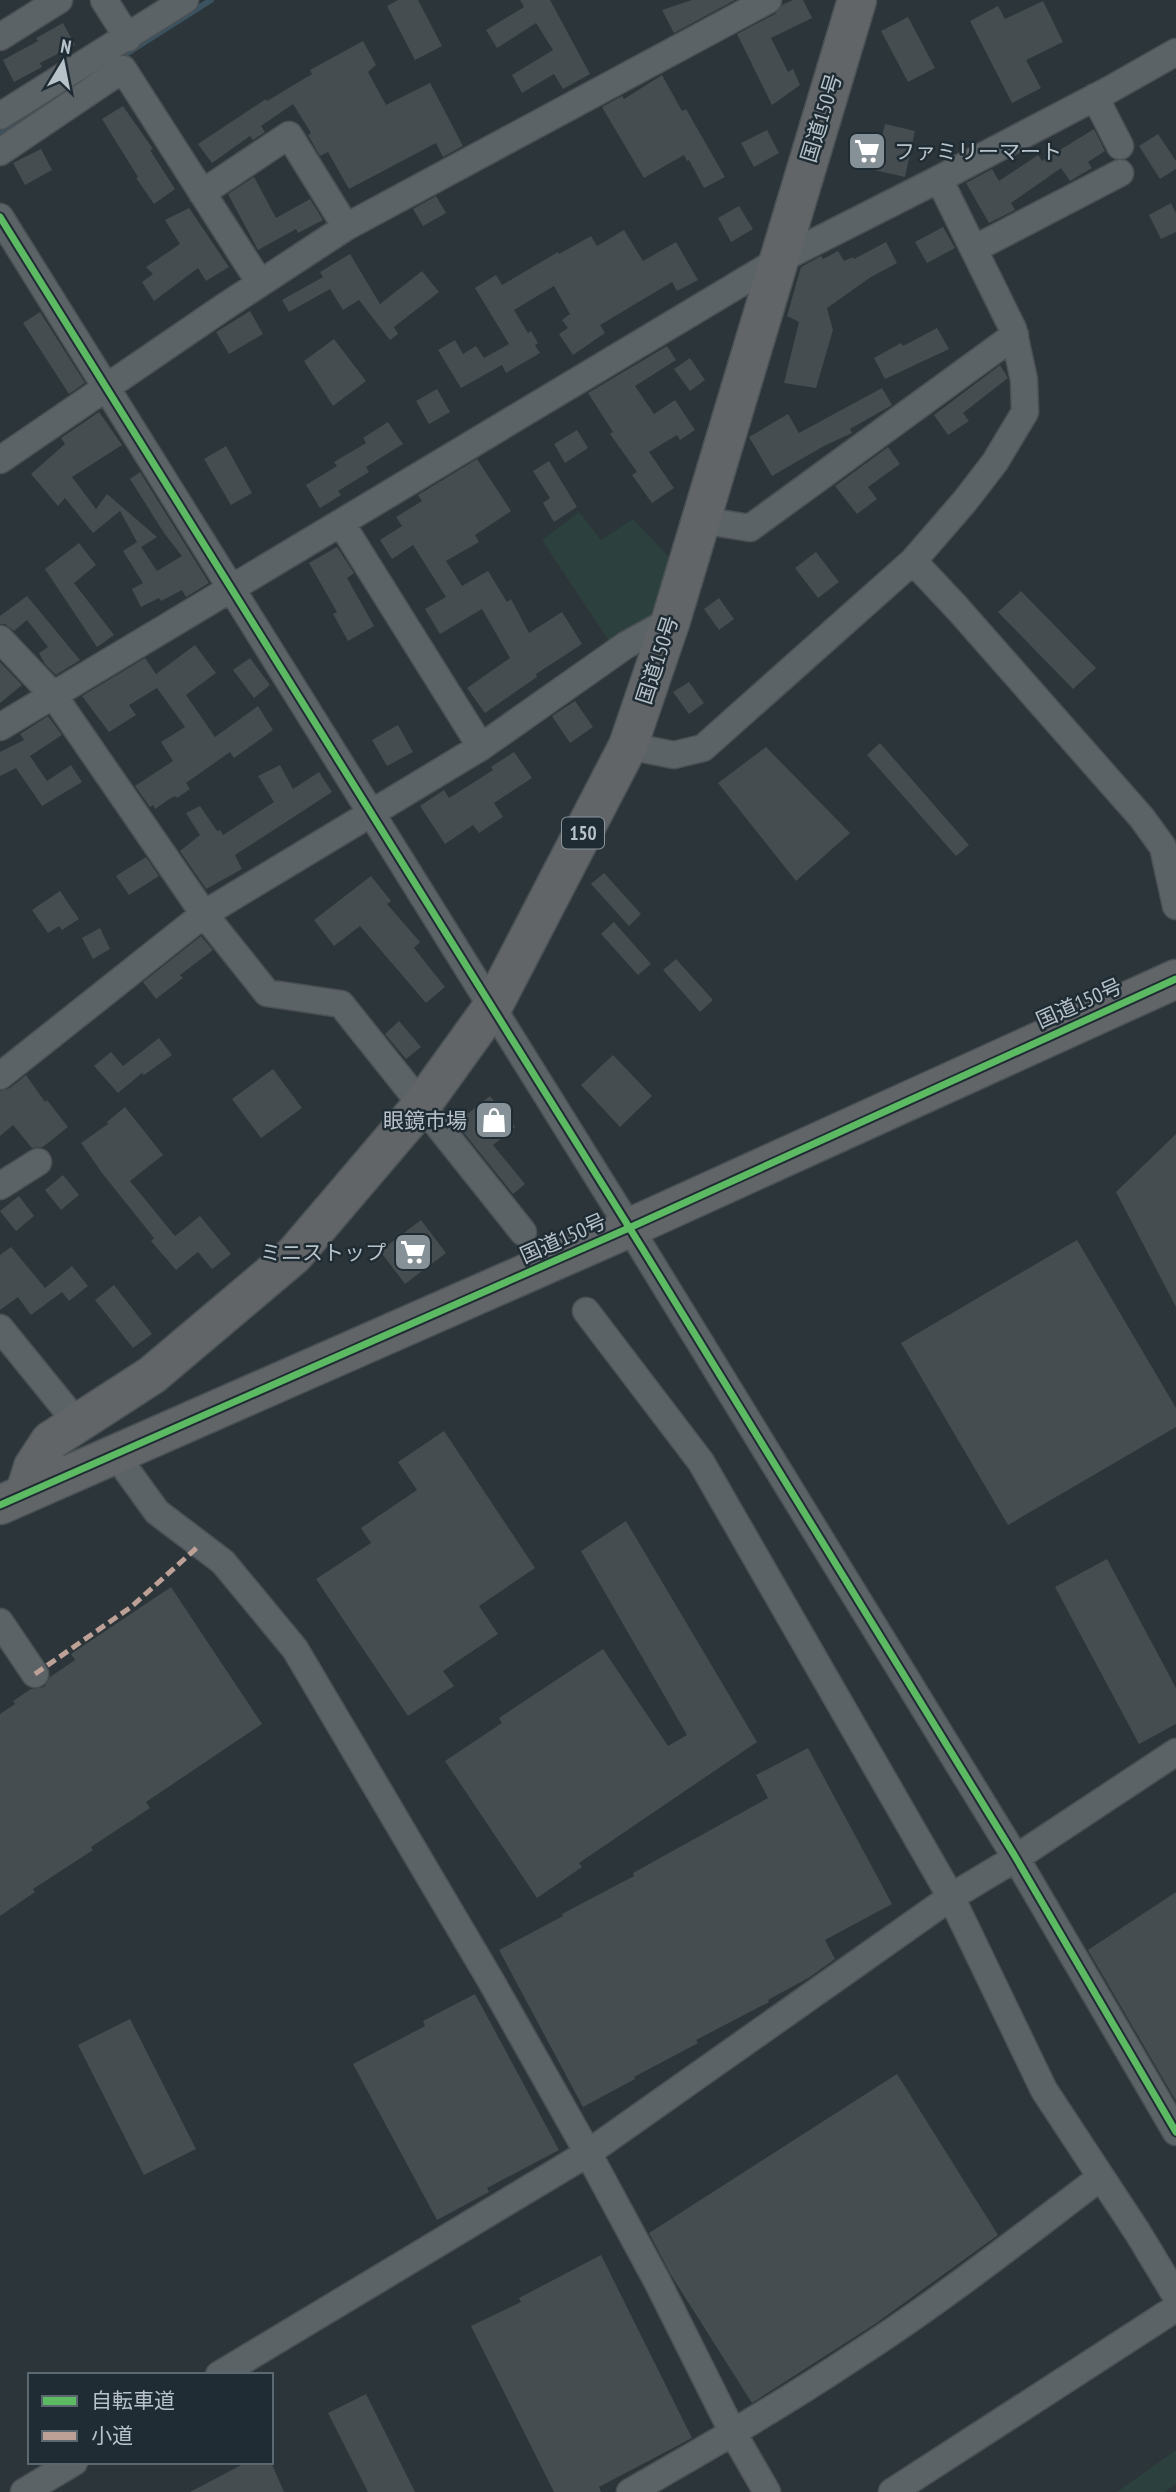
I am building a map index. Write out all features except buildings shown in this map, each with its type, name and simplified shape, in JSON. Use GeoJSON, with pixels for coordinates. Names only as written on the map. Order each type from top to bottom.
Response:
{"type":"FeatureCollection","features":[{"type":"Feature","properties":{"kind":"highway","name":"国道150号"},"geometry":{"type":"LineString","coordinates":[[13,1499],[50,1441],[152,1375],[293,1255],[421,1106],[493,1006],[628,746],[671,620],[857,0]]}},
{"type":"Feature","properties":{"kind":"highway","name":"国道150号"},"geometry":{"type":"LineString","coordinates":[[13,1499],[629,1228],[1176,979]]}},
{"type":"Feature","properties":{"kind":"street"},"geometry":{"type":"LineString","coordinates":[[4,26],[59,0]]}},
{"type":"Feature","properties":{"kind":"street"},"geometry":{"type":"LineString","coordinates":[[104,0],[128,38]]}},
{"type":"Feature","properties":{"kind":"street"},"geometry":{"type":"LineString","coordinates":[[0,116],[186,0]]}},
{"type":"Feature","properties":{"kind":"street"},"geometry":{"type":"LineString","coordinates":[[0,460],[346,227],[768,0]]}},
{"type":"Feature","properties":{"kind":"street"},"geometry":{"type":"LineString","coordinates":[[0,727],[779,260],[939,179],[1176,52]]}},
{"type":"Feature","properties":{"kind":"street"},"geometry":{"type":"LineString","coordinates":[[0,152],[124,69],[260,283]]}},
{"type":"Feature","properties":{"kind":"street"},"geometry":{"type":"LineString","coordinates":[[1095,97],[1121,146]]}},
{"type":"Feature","properties":{"kind":"street"},"geometry":{"type":"LineString","coordinates":[[202,193],[289,135],[346,227]]}},
{"type":"Feature","properties":{"kind":"street"},"geometry":{"type":"LineString","coordinates":[[974,249],[1121,173]]}},
{"type":"Feature","properties":{"kind":"street"},"geometry":{"type":"LineString","coordinates":[[628,746],[674,755],[703,748],[913,561],[995,462],[1025,412],[1024,380],[1015,335],[939,179]]}},
{"type":"Feature","properties":{"kind":"street"},"geometry":{"type":"LineString","coordinates":[[0,217],[493,1006],[1016,1858],[1176,2132]]}},
{"type":"Feature","properties":{"kind":"street"},"geometry":{"type":"LineString","coordinates":[[701,520],[750,528],[1015,335]]}},
{"type":"Feature","properties":{"kind":"street"},"geometry":{"type":"LineString","coordinates":[[341,523],[481,747]]}},
{"type":"Feature","properties":{"kind":"street"},"geometry":{"type":"LineString","coordinates":[[913,561],[1142,818],[1163,848],[1176,906]]}},
{"type":"Feature","properties":{"kind":"street"},"geometry":{"type":"LineString","coordinates":[[0,1076],[204,914],[481,747],[626,645],[671,620]]}},
{"type":"Feature","properties":{"kind":"street"},"geometry":{"type":"LineString","coordinates":[[0,639],[54,695],[204,914],[267,993],[341,1004],[523,1232]]}},
{"type":"Feature","properties":{"kind":"street"},"geometry":{"type":"LineString","coordinates":[[0,1186],[38,1162]]}},
{"type":"Feature","properties":{"kind":"street"},"geometry":{"type":"LineString","coordinates":[[586,1311],[701,1462],[951,1897],[1044,2090],[1176,2296]]}},
{"type":"Feature","properties":{"kind":"street"},"geometry":{"type":"LineString","coordinates":[[0,1328],[78,1424]]}},
{"type":"Feature","properties":{"kind":"street"},"geometry":{"type":"LineString","coordinates":[[116,1454],[157,1512],[223,1562],[295,1649],[589,2153],[733,2433],[767,2492]]}},
{"type":"Feature","properties":{"kind":"street"},"geometry":{"type":"LineString","coordinates":[[0,1622],[35,1674]]}},
{"type":"Feature","properties":{"kind":"street"},"geometry":{"type":"LineString","coordinates":[[222,2373],[589,2153],[951,1897],[1016,1858],[1176,1752]]}},
{"type":"Feature","properties":{"kind":"street"},"geometry":{"type":"LineString","coordinates":[[629,2492],[733,2433],[854,2357],[1003,2252],[1101,2177]]}},
{"type":"Feature","properties":{"kind":"street"},"geometry":{"type":"LineString","coordinates":[[892,2492],[1176,2308]]}},
{"type":"Feature","properties":{"kind":"street"},"geometry":{"type":"LineString","coordinates":[[24,2492],[71,2464]]}},
{"type":"Feature","properties":{"kind":"green space"},"geometry":{"type":"Polygon","coordinates":[[[579,512],[601,540],[633,519],[670,558],[655,620],[609,641],[542,540],[579,512]]]}},
{"type":"Feature","properties":{"kind":"green space"},"geometry":{"type":"Polygon","coordinates":[[[1176,2450],[1176,2484],[1165,2492],[1117,2492],[1176,2450]]]}},
{"type":"Feature","properties":{"kind":"waterway"},"geometry":{"type":"LineString","coordinates":[[118,59],[211,0]]}},
{"type":"Feature","properties":{"kind":"waterway"},"geometry":{"type":"LineString","coordinates":[[0,134],[62,95]]}},
{"type":"Feature","properties":{"kind":"marked path"},"geometry":{"type":"LineString","coordinates":[[35,1674],[131,1607],[200,1545]]}},
{"type":"Feature","properties":{"kind":"cycle path"},"geometry":{"type":"LineString","coordinates":[[0,217],[642,1248],[1016,1858],[1176,2132]]}},
{"type":"Feature","properties":{"kind":"cycle path"},"geometry":{"type":"LineString","coordinates":[[0,1505],[629,1228],[1176,979]]}},
{"type":"Feature","properties":{"kind":"place","name":"ファミリーマート"},"geometry":{"type":"Point","coordinates":[867,151]}},
{"type":"Feature","properties":{"kind":"place","name":"眼鏡市場"},"geometry":{"type":"Point","coordinates":[494,1120]}},
{"type":"Feature","properties":{"kind":"place","name":"ミニストップ"},"geometry":{"type":"Point","coordinates":[413,1252]}}]}
